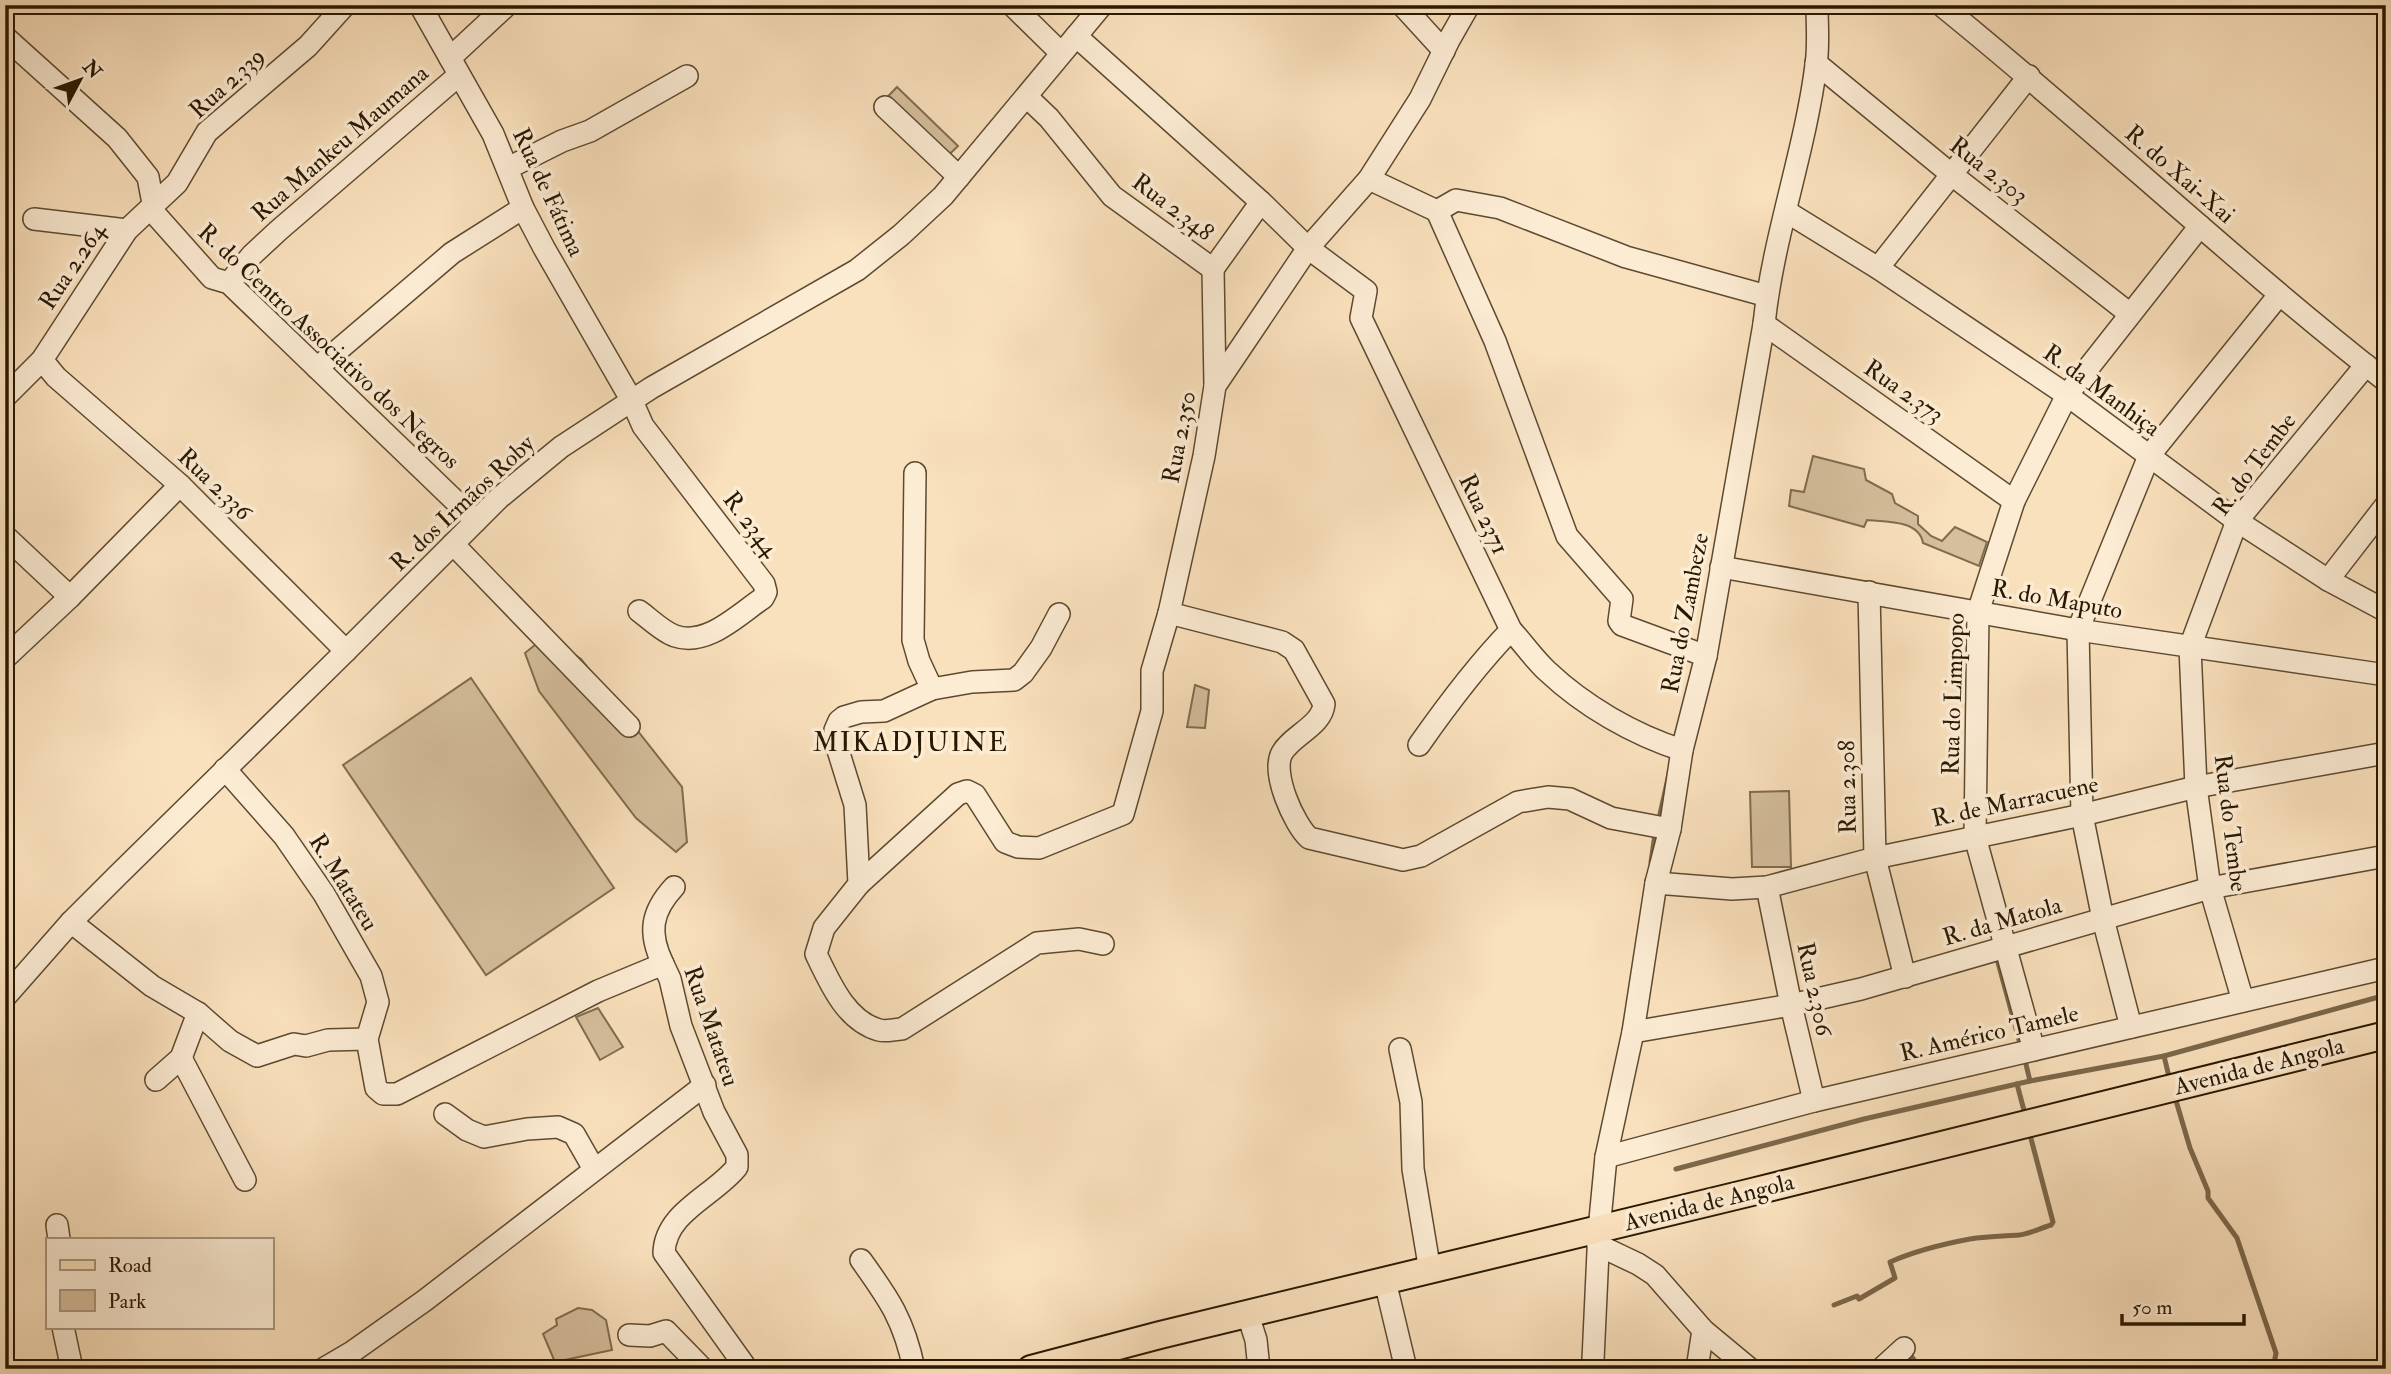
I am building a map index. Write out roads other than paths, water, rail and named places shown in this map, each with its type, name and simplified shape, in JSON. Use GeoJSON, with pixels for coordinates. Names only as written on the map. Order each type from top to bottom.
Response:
{"type":"FeatureCollection","features":[{"type":"Feature","properties":{"kind":"main road","name":"Avenida de Angola"},"geometry":{"type":"LineString","coordinates":[[1031,1369],[1385,1281],[1598,1237],[2386,1035]]}},
{"type":"Feature","properties":{"kind":"street","name":"Rua 2.339"},"geometry":{"type":"LineString","coordinates":[[153,205],[177,183],[207,132],[308,46],[345,5]]}},
{"type":"Feature","properties":{"kind":"street","name":"Rua de Fátima"},"geometry":{"type":"LineString","coordinates":[[420,5],[492,134],[523,208],[632,401]]}},
{"type":"Feature","properties":{"kind":"street","name":"Rua Mankeu Maumana"},"geometry":{"type":"LineString","coordinates":[[229,283],[252,255],[455,67],[507,5]]}},
{"type":"Feature","properties":{"kind":"street"},"geometry":{"type":"LineString","coordinates":[[1012,5],[1061,53]]}},
{"type":"Feature","properties":{"kind":"street","name":"R. dos Irmãos Roby"},"geometry":{"type":"LineString","coordinates":[[8,989],[71,922],[499,498],[561,447],[632,401],[857,270],[901,234],[959,177],[1101,5]]}},
{"type":"Feature","properties":{"kind":"street"},"geometry":{"type":"LineString","coordinates":[[1402,5],[1444,51]]}},
{"type":"Feature","properties":{"kind":"street","name":"Rua 2.350"},"geometry":{"type":"LineString","coordinates":[[859,884],[958,794],[967,791],[975,795],[1010,846],[1039,848],[1120,816],[1125,811],[1152,711],[1152,671],[1169,614],[1204,457],[1214,386],[1308,248],[1369,180],[1420,99],[1469,5]]}},
{"type":"Feature","properties":{"kind":"street","name":"Rua do Zambeze"},"geometry":{"type":"LineString","coordinates":[[1596,1369],[1593,1360],[1598,1237],[1606,1157],[1633,1032],[1656,883],[1670,829],[1682,750],[1706,656],[1767,296],[1787,212],[1816,63],[1816,5]]}},
{"type":"Feature","properties":{"kind":"street","name":"R. do Xai-Xai"},"geometry":{"type":"LineString","coordinates":[[1941,5],[2029,76],[2279,295],[2386,381]]}},
{"type":"Feature","properties":{"kind":"street"},"geometry":{"type":"LineString","coordinates":[[1076,36],[1261,202],[1308,248]]}},
{"type":"Feature","properties":{"kind":"street","name":"R. do Centro Associativo dos Negros"},"geometry":{"type":"LineString","coordinates":[[5,37],[117,138],[148,177],[155,214],[212,278],[229,283],[476,521]]}},
{"type":"Feature","properties":{"kind":"street","name":"Rua 2.303"},"geometry":{"type":"LineString","coordinates":[[1816,63],[1951,174],[2130,314]]}},
{"type":"Feature","properties":{"kind":"street"},"geometry":{"type":"LineString","coordinates":[[508,168],[562,141],[590,131],[687,76]]}},
{"type":"Feature","properties":{"kind":"street"},"geometry":{"type":"LineString","coordinates":[[1878,268],[2029,76]]}},
{"type":"Feature","properties":{"kind":"street","name":"Rua 2.348"},"geometry":{"type":"LineString","coordinates":[[1027,97],[1049,118],[1112,196],[1213,269],[1214,386]]}},
{"type":"Feature","properties":{"kind":"street"},"geometry":{"type":"LineString","coordinates":[[885,107],[959,177]]}},
{"type":"Feature","properties":{"kind":"street"},"geometry":{"type":"LineString","coordinates":[[1369,180],[1437,211],[1495,341],[1567,536],[1622,599],[1619,621],[1622,625],[1706,656]]}},
{"type":"Feature","properties":{"kind":"street"},"geometry":{"type":"LineString","coordinates":[[1437,211],[1455,200],[1500,208],[1626,257],[1767,296]]}},
{"type":"Feature","properties":{"kind":"street"},"geometry":{"type":"LineString","coordinates":[[1213,269],[1261,202]]}},
{"type":"Feature","properties":{"kind":"street","name":"Rua 2.264"},"geometry":{"type":"LineString","coordinates":[[5,397],[42,360],[127,230],[153,205]]}},
{"type":"Feature","properties":{"kind":"street"},"geometry":{"type":"LineString","coordinates":[[317,368],[452,253],[523,208]]}},
{"type":"Feature","properties":{"kind":"street","name":"R. da Manhiça"},"geometry":{"type":"LineString","coordinates":[[1787,212],[1878,268],[2067,395],[2237,521],[2329,580],[2386,611]]}},
{"type":"Feature","properties":{"kind":"street"},"geometry":{"type":"LineString","coordinates":[[34,219],[127,230]]}},
{"type":"Feature","properties":{"kind":"street","name":"Rua do Limpopo"},"geometry":{"type":"LineString","coordinates":[[2034,1050],[1975,836],[1978,612],[2014,501],[2067,395],[2200,226]]}},
{"type":"Feature","properties":{"kind":"street","name":"Rua 2371"},"geometry":{"type":"LineString","coordinates":[[1308,248],[1366,291],[1361,317],[1511,630],[1546,671],[1573,692],[1618,722],[1654,741],[1682,750]]}},
{"type":"Feature","properties":{"kind":"street"},"geometry":{"type":"LineString","coordinates":[[2131,1027],[2103,919],[2082,815],[2078,631],[2149,456],[2279,295]]}},
{"type":"Feature","properties":{"kind":"street","name":"Rua 2.373"},"geometry":{"type":"LineString","coordinates":[[1764,324],[2014,501]]}},
{"type":"Feature","properties":{"kind":"street","name":"Rua 2.336"},"geometry":{"type":"LineString","coordinates":[[42,360],[56,377],[180,485],[346,651]]}},
{"type":"Feature","properties":{"kind":"street","name":"R. do Tembe"},"geometry":{"type":"LineString","coordinates":[[2190,647],[2237,521],[2366,365]]}},
{"type":"Feature","properties":{"kind":"street","name":"R. 2344"},"geometry":{"type":"LineString","coordinates":[[632,401],[643,426],[764,584],[766,592],[763,598],[712,633],[693,638],[675,636],[639,611]]}},
{"type":"Feature","properties":{"kind":"street"},"geometry":{"type":"LineString","coordinates":[[915,473],[913,640],[932,689]]}},
{"type":"Feature","properties":{"kind":"street"},"geometry":{"type":"LineString","coordinates":[[5,658],[70,597],[180,485]]}},
{"type":"Feature","properties":{"kind":"street"},"geometry":{"type":"LineString","coordinates":[[2329,580],[2386,505]]}},
{"type":"Feature","properties":{"kind":"street"},"geometry":{"type":"LineString","coordinates":[[5,536],[70,597]]}},
{"type":"Feature","properties":{"kind":"street"},"geometry":{"type":"LineString","coordinates":[[453,544],[629,726]]}},
{"type":"Feature","properties":{"kind":"street","name":"R. do Maputo"},"geometry":{"type":"LineString","coordinates":[[1721,567],[2078,631],[2386,675]]}},
{"type":"Feature","properties":{"kind":"street","name":"Rua 2.308"},"geometry":{"type":"LineString","coordinates":[[1869,592],[1875,858],[1905,977]]}},
{"type":"Feature","properties":{"kind":"street"},"geometry":{"type":"LineString","coordinates":[[1059,614],[1035,657],[1014,680],[972,682],[932,689],[884,711],[861,712],[844,717],[835,730],[836,747],[855,805],[859,884],[824,928],[816,954],[834,991],[862,1023],[882,1031],[902,1028],[1037,943],[1079,939],[1102,944]]}},
{"type":"Feature","properties":{"kind":"street"},"geometry":{"type":"LineString","coordinates":[[1169,614],[1282,642],[1294,650],[1324,704],[1321,715],[1282,753],[1280,761],[1283,793],[1301,831],[1318,841],[1404,860],[1421,856],[1518,802],[1548,797],[1570,799],[1611,818],[1670,829]]}},
{"type":"Feature","properties":{"kind":"street"},"geometry":{"type":"LineString","coordinates":[[1419,745],[1489,653],[1511,630]]}},
{"type":"Feature","properties":{"kind":"street","name":"Rua do Tembe"},"geometry":{"type":"LineString","coordinates":[[2190,647],[2196,787],[2210,888],[2243,1001]]}},
{"type":"Feature","properties":{"kind":"street","name":"R. de Marracuene"},"geometry":{"type":"LineString","coordinates":[[1656,883],[1732,889],[1767,887],[1875,858],[2082,815],[2196,787],[2386,753]]}},
{"type":"Feature","properties":{"kind":"street","name":"R. Matateu"},"geometry":{"type":"LineString","coordinates":[[225,769],[285,836],[324,894],[371,976],[378,1002],[367,1039]]}},
{"type":"Feature","properties":{"kind":"street","name":"R. da Matola"},"geometry":{"type":"LineString","coordinates":[[1633,1032],[1791,1005],[1905,977],[2210,888],[2386,856]]}},
{"type":"Feature","properties":{"kind":"street"},"geometry":{"type":"LineString","coordinates":[[663,964],[656,950],[654,917],[674,887]]}},
{"type":"Feature","properties":{"kind":"street","name":"Rua 2.306"},"geometry":{"type":"LineString","coordinates":[[1767,887],[1814,1101]]}},
{"type":"Feature","properties":{"kind":"street"},"geometry":{"type":"LineString","coordinates":[[71,922],[152,986],[198,1013],[230,1041],[257,1056],[294,1044],[306,1046],[328,1040],[367,1039]]}},
{"type":"Feature","properties":{"kind":"street","name":"Rua Matateu"},"geometry":{"type":"LineString","coordinates":[[367,1039],[376,1088],[383,1094],[397,1094],[598,991],[663,964],[670,979],[681,1026],[714,1112],[737,1155],[737,1167],[728,1179],[681,1215],[664,1239],[664,1253],[747,1369]]}},
{"type":"Feature","properties":{"kind":"street","name":"R. Américo Tamele"},"geometry":{"type":"LineString","coordinates":[[1606,1157],[1814,1101],[2386,968]]}},
{"type":"Feature","properties":{"kind":"street"},"geometry":{"type":"LineString","coordinates":[[156,1080],[181,1059],[198,1013]]}},
{"type":"Feature","properties":{"kind":"street"},"geometry":{"type":"LineString","coordinates":[[1401,1049],[1410,1102],[1412,1169],[1430,1271]]}},
{"type":"Feature","properties":{"kind":"street"},"geometry":{"type":"LineString","coordinates":[[181,1059],[245,1180]]}},
{"type":"Feature","properties":{"kind":"street"},"geometry":{"type":"LineString","coordinates":[[323,1369],[424,1301],[705,1085]]}},
{"type":"Feature","properties":{"kind":"street"},"geometry":{"type":"LineString","coordinates":[[445,1114],[467,1130],[484,1137],[527,1129],[558,1127],[573,1134],[594,1169]]}},
{"type":"Feature","properties":{"kind":"street"},"geometry":{"type":"LineString","coordinates":[[1598,1237],[1655,1275],[1703,1330],[1750,1369]]}},
{"type":"Feature","properties":{"kind":"street"},"geometry":{"type":"LineString","coordinates":[[861,1260],[898,1314],[914,1369]]}},
{"type":"Feature","properties":{"kind":"street"},"geometry":{"type":"LineString","coordinates":[[1385,1281],[1406,1369]]}},
{"type":"Feature","properties":{"kind":"street"},"geometry":{"type":"LineString","coordinates":[[1248,1315],[1256,1340],[1259,1369]]}},
{"type":"Feature","properties":{"kind":"street"},"geometry":{"type":"LineString","coordinates":[[63,1328],[72,1369]]}},
{"type":"Feature","properties":{"kind":"street"},"geometry":{"type":"LineString","coordinates":[[1697,1369],[1703,1330]]}},
{"type":"Feature","properties":{"kind":"street"},"geometry":{"type":"LineString","coordinates":[[629,1335],[650,1336],[666,1331],[703,1369]]}},
{"type":"Feature","properties":{"kind":"street"},"geometry":{"type":"LineString","coordinates":[[1881,1369],[1904,1348]]}},
{"type":"Feature","properties":{"kind":"waterway"},"geometry":{"type":"LineString","coordinates":[[1660,814],[1669,774]]}},
{"type":"Feature","properties":{"kind":"waterway"},"geometry":{"type":"LineString","coordinates":[[1651,862],[1655,834]]}},
{"type":"Feature","properties":{"kind":"waterway"},"geometry":{"type":"LineString","coordinates":[[1996,955],[2021,1047]]}},
{"type":"Feature","properties":{"kind":"waterway"},"geometry":{"type":"LineString","coordinates":[[1676,1169],[1864,1119],[2030,1081],[2164,1056],[2386,995]]}},
{"type":"Feature","properties":{"kind":"waterway"},"geometry":{"type":"LineString","coordinates":[[2024,1056],[2030,1081]]}},
{"type":"Feature","properties":{"kind":"waterway"},"geometry":{"type":"LineString","coordinates":[[2164,1056],[2170,1081]]}},
{"type":"Feature","properties":{"kind":"waterway"},"geometry":{"type":"LineString","coordinates":[[2017,1084],[2026,1118]]}},
{"type":"Feature","properties":{"kind":"waterway"},"geometry":{"type":"LineString","coordinates":[[2174,1094],[2190,1148],[2208,1191],[2208,1198],[2237,1238],[2276,1353],[2273,1369]]}},
{"type":"Feature","properties":{"kind":"waterway"},"geometry":{"type":"LineString","coordinates":[[1834,1305],[1857,1296],[1859,1299],[1895,1278],[1890,1262],[1900,1258],[1950,1243],[2023,1234],[2051,1225],[2053,1222],[2029,1131]]}},
{"type":"Feature","properties":{"kind":"waterway"},"geometry":{"type":"LineString","coordinates":[[1908,1352],[1921,1369]]}},
{"type":"Feature","properties":{"kind":"district","name":"MIKADJUINE"},"geometry":{"type":"Point","coordinates":[911,742]}}]}
